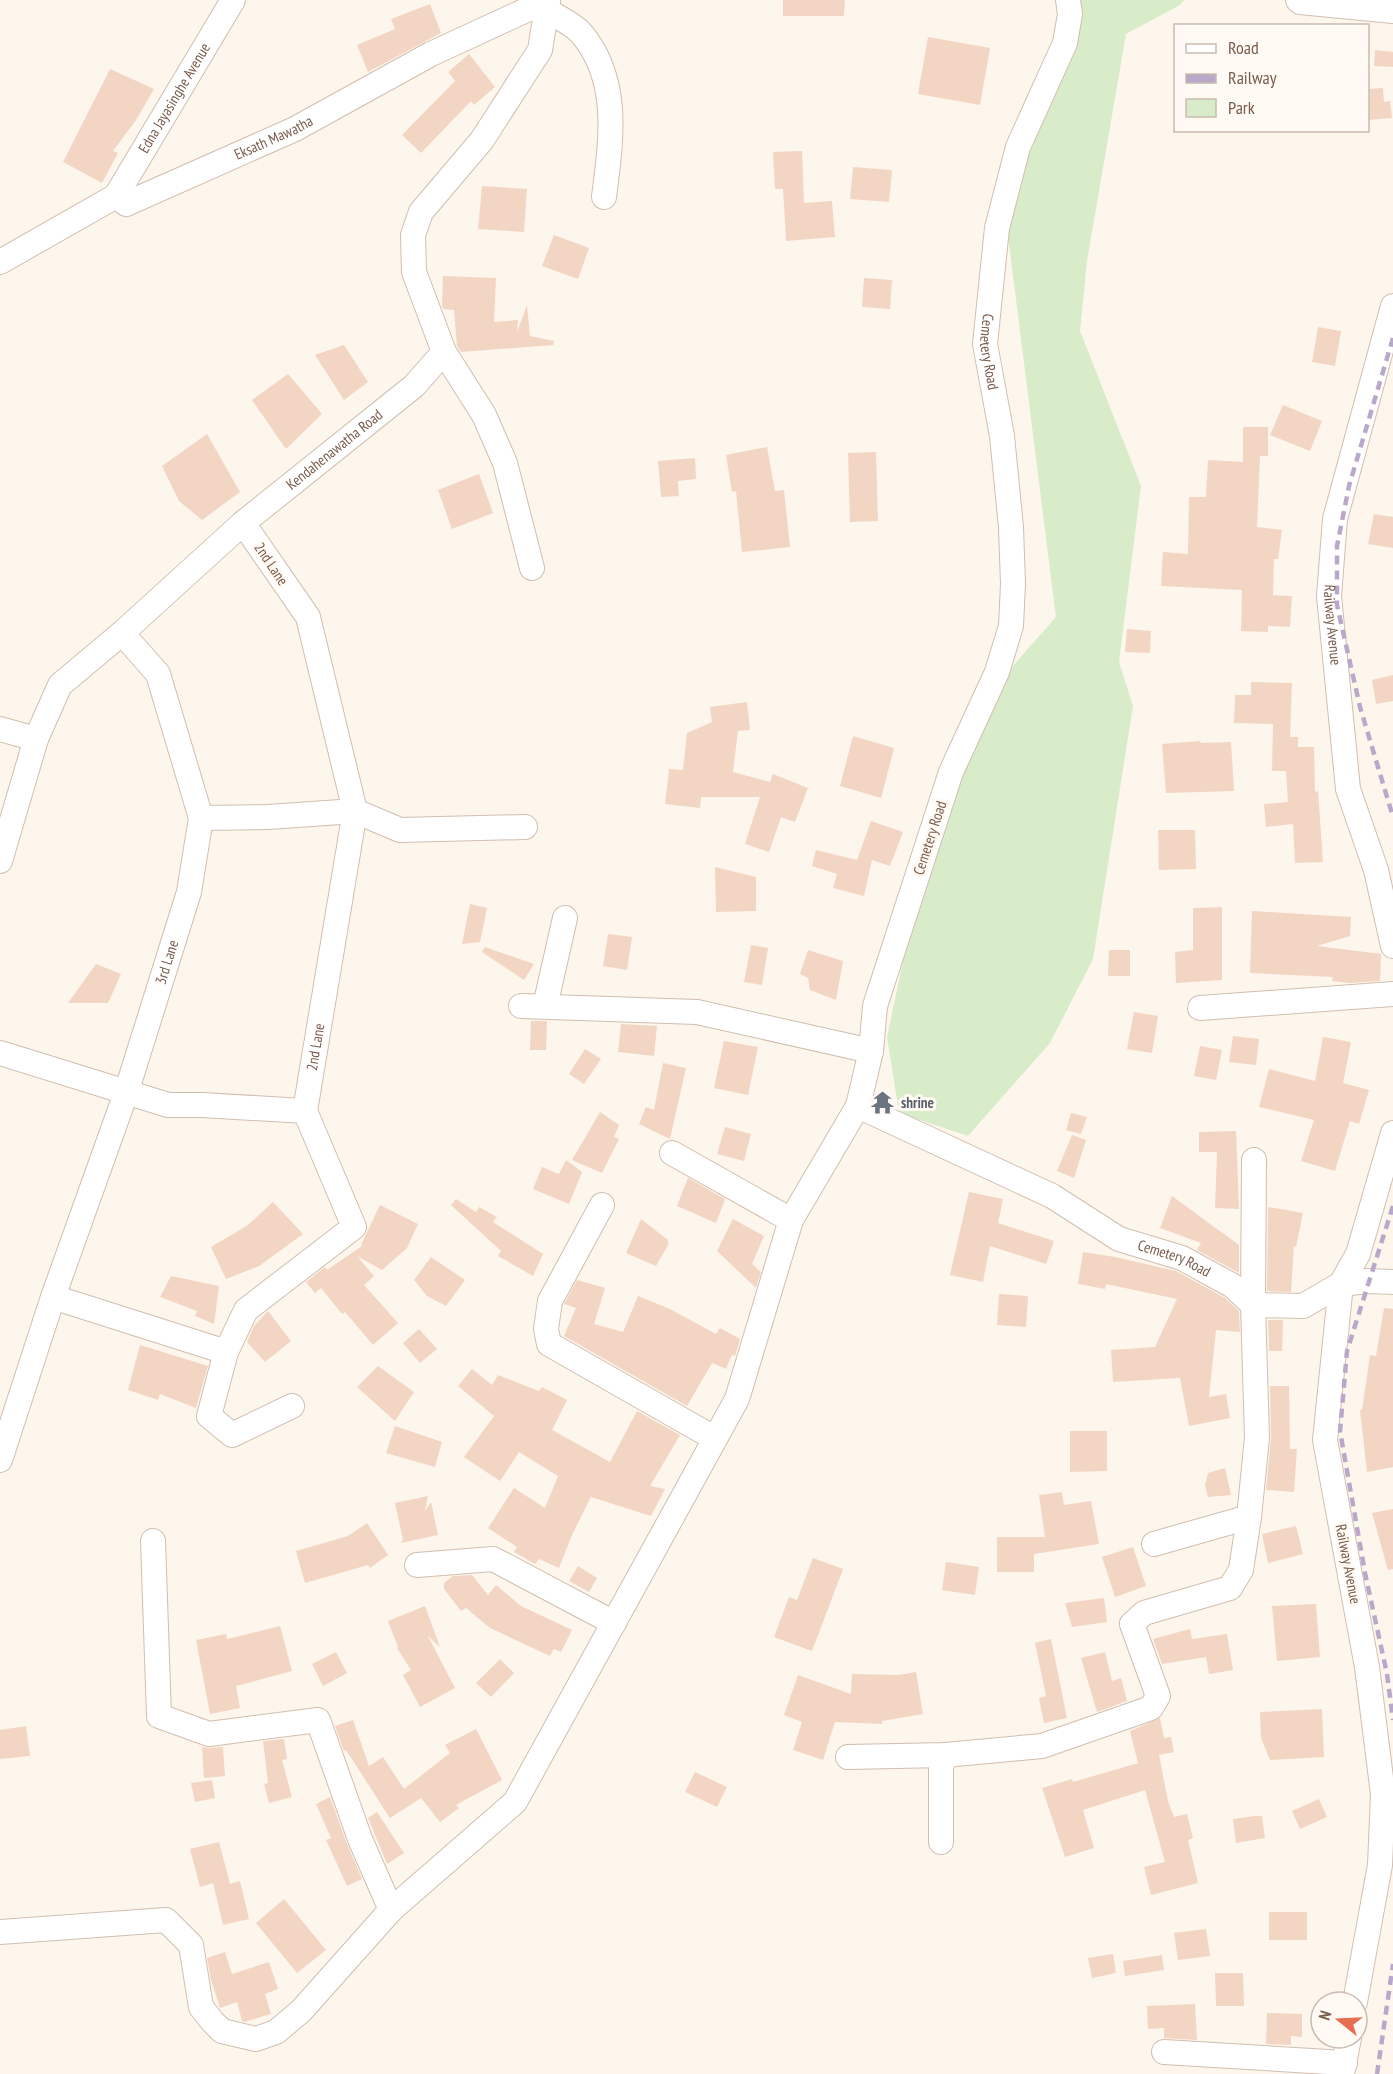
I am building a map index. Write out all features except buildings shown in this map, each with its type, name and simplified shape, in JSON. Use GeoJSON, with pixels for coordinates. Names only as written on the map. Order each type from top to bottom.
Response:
{"type":"FeatureCollection","features":[{"type":"Feature","properties":{"kind":"street","name":"Edna Jayasinghe Avenue"},"geometry":{"type":"LineString","coordinates":[[116,196],[233,0]]}},
{"type":"Feature","properties":{"kind":"street","name":"Cemetery Road"},"geometry":{"type":"LineString","coordinates":[[1068,0],[1070,14],[1065,43],[1018,147],[997,228],[985,344],[1002,436],[1011,527],[1013,584],[1011,626],[997,672],[951,772],[875,1006],[871,1051],[858,1106],[1052,1196],[1119,1239],[1182,1258],[1233,1286],[1252,1305]]}},
{"type":"Feature","properties":{"kind":"street"},"geometry":{"type":"LineString","coordinates":[[1298,0],[1393,11]]}},
{"type":"Feature","properties":{"kind":"street","name":"Eksath Mawatha"},"geometry":{"type":"LineString","coordinates":[[116,196],[126,204],[295,129],[431,54],[547,3]]}},
{"type":"Feature","properties":{"kind":"street"},"geometry":{"type":"LineString","coordinates":[[547,3],[580,32],[595,55],[608,84],[612,132],[604,197]]}},
{"type":"Feature","properties":{"kind":"street"},"geometry":{"type":"LineString","coordinates":[[532,568],[504,463],[484,415],[444,352],[414,272],[413,235],[422,212],[482,140],[540,50],[547,3]]}},
{"type":"Feature","properties":{"kind":"street"},"geometry":{"type":"LineString","coordinates":[[0,262],[116,196]]}},
{"type":"Feature","properties":{"kind":"street","name":"Railway Avenue"},"geometry":{"type":"LineString","coordinates":[[1393,306],[1335,519],[1329,596],[1348,789],[1376,870],[1393,946]]}},
{"type":"Feature","properties":{"kind":"street","name":"Kendahenawatha Road"},"geometry":{"type":"LineString","coordinates":[[0,861],[36,739],[60,685],[122,633],[243,523],[414,386],[444,352]]}},
{"type":"Feature","properties":{"kind":"street","name":"2nd Lane"},"geometry":{"type":"LineString","coordinates":[[243,523],[308,617],[355,811],[305,1111]]}},
{"type":"Feature","properties":{"kind":"street","name":"3rd Lane"},"geometry":{"type":"LineString","coordinates":[[0,1460],[53,1297],[126,1093],[189,892],[201,818],[158,674],[122,633]]}},
{"type":"Feature","properties":{"kind":"street"},"geometry":{"type":"LineString","coordinates":[[0,729],[36,739]]}},
{"type":"Feature","properties":{"kind":"street"},"geometry":{"type":"LineString","coordinates":[[201,818],[268,817],[355,811],[400,830],[525,827]]}},
{"type":"Feature","properties":{"kind":"street"},"geometry":{"type":"LineString","coordinates":[[565,918],[533,1006],[697,1012],[871,1051]]}},
{"type":"Feature","properties":{"kind":"street"},"geometry":{"type":"LineString","coordinates":[[1200,1008],[1393,994]]}},
{"type":"Feature","properties":{"kind":"street"},"geometry":{"type":"LineString","coordinates":[[0,1053],[168,1105],[305,1111],[354,1227],[246,1310],[226,1352],[209,1416],[232,1435],[292,1406]]}},
{"type":"Feature","properties":{"kind":"street"},"geometry":{"type":"LineString","coordinates":[[0,1932],[166,1920],[191,1945],[201,2007],[222,2031],[256,2039],[276,2032],[301,2011],[390,1910],[515,1802],[737,1399],[791,1220],[858,1106]]}},
{"type":"Feature","properties":{"kind":"street","name":"Railway Avenue"},"geometry":{"type":"LineString","coordinates":[[1357,1990],[1380,1865],[1383,1794],[1367,1666],[1325,1440],[1341,1284],[1358,1254],[1393,1134]]}},
{"type":"Feature","properties":{"kind":"street"},"geometry":{"type":"LineString","coordinates":[[672,1153],[791,1220]]}},
{"type":"Feature","properties":{"kind":"street"},"geometry":{"type":"LineString","coordinates":[[848,1757],[945,1755],[1042,1746],[1151,1708],[1158,1696],[1132,1624],[1144,1613],[1230,1588],[1241,1570],[1257,1438],[1252,1305],[1254,1160]]}},
{"type":"Feature","properties":{"kind":"street"},"geometry":{"type":"LineString","coordinates":[[602,1205],[550,1301],[546,1329],[549,1344],[714,1438]]}},
{"type":"Feature","properties":{"kind":"street"},"geometry":{"type":"LineString","coordinates":[[1252,1305],[1303,1306],[1341,1284],[1368,1281],[1393,1282]]}},
{"type":"Feature","properties":{"kind":"street"},"geometry":{"type":"LineString","coordinates":[[53,1297],[226,1352]]}},
{"type":"Feature","properties":{"kind":"street"},"geometry":{"type":"LineString","coordinates":[[1154,1544],[1249,1517]]}},
{"type":"Feature","properties":{"kind":"street"},"geometry":{"type":"LineString","coordinates":[[153,1541],[159,1716],[209,1734],[318,1720],[360,1839],[390,1910]]}},
{"type":"Feature","properties":{"kind":"street"},"geometry":{"type":"LineString","coordinates":[[417,1565],[493,1559],[614,1623]]}},
{"type":"Feature","properties":{"kind":"street"},"geometry":{"type":"LineString","coordinates":[[941,1842],[941,1767],[945,1755]]}},
{"type":"Feature","properties":{"kind":"street"},"geometry":{"type":"LineString","coordinates":[[1164,2052],[1343,2068],[1347,2050]]}},
{"type":"Feature","properties":{"kind":"green space"},"geometry":{"type":"Polygon","coordinates":[[[1066,0],[1184,0],[1180,5],[1126,34],[1087,261],[1080,331],[1141,486],[1119,662],[1133,706],[1093,959],[1050,1043],[968,1136],[899,1113],[887,1037],[927,848],[971,713],[1056,617],[1007,228],[1066,0]]]}},
{"type":"Feature","properties":{"kind":"railway"},"geometry":{"type":"LineString","coordinates":[[1393,338],[1349,486],[1337,546],[1337,605],[1360,707],[1393,817]]}},
{"type":"Feature","properties":{"kind":"railway"},"geometry":{"type":"LineString","coordinates":[[1393,1206],[1347,1351],[1340,1431],[1365,1573],[1387,1674],[1393,1720]]}},
{"type":"Feature","properties":{"kind":"railway"},"geometry":{"type":"LineString","coordinates":[[1377,2074],[1393,1964]]}},
{"type":"Feature","properties":{"kind":"place","name":"shrine"},"geometry":{"type":"Point","coordinates":[883,1103]}}]}
